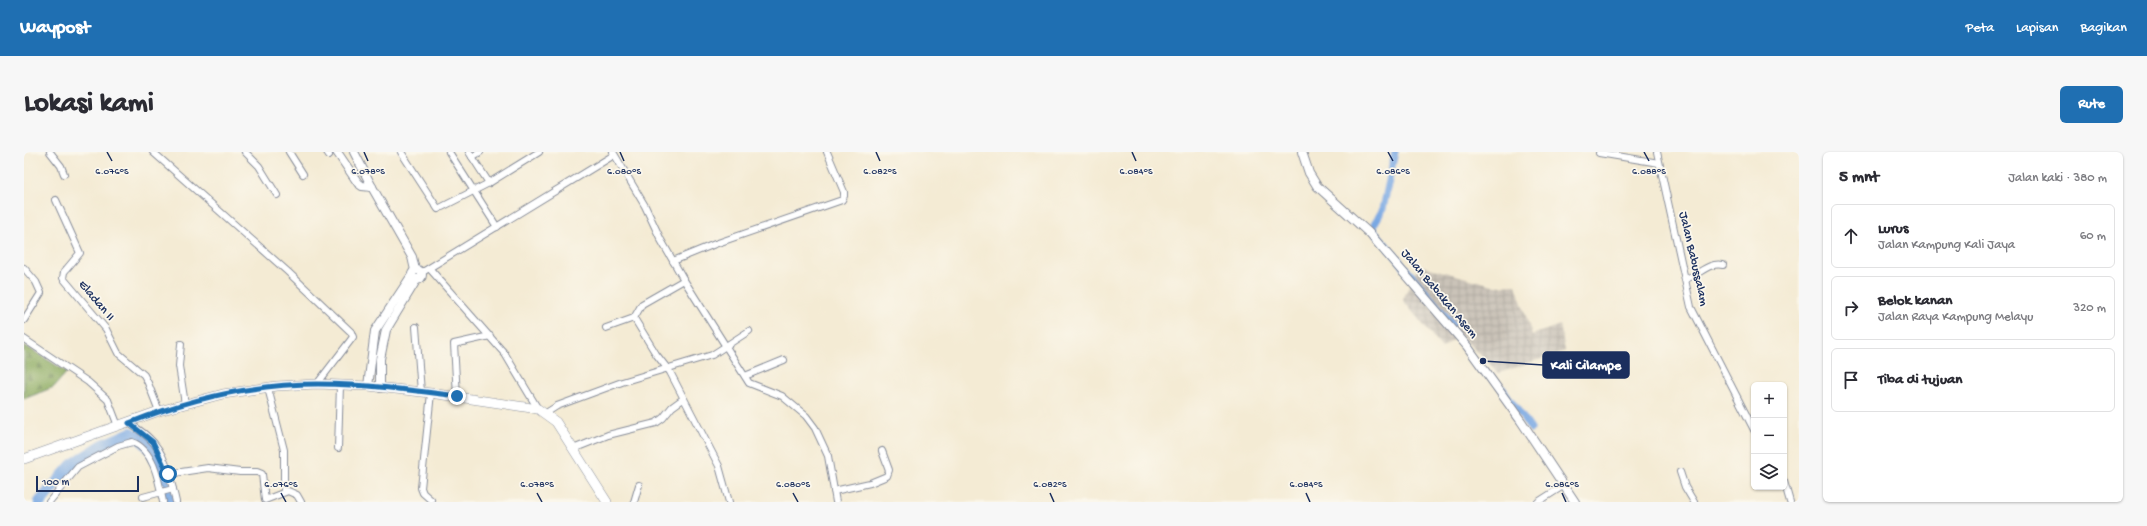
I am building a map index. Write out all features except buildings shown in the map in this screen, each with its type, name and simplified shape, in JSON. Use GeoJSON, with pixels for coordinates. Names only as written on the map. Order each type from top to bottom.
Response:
{"type":"FeatureCollection","features":[{"type":"Feature","properties":{"kind":"main road"},"geometry":{"type":"LineString","coordinates":[[24,459],[129,423],[159,411],[223,394],[268,388],[317,384],[368,386],[457,396],[542,411],[556,422],[607,502]]}},
{"type":"Feature","properties":{"kind":"street"},"geometry":{"type":"LineString","coordinates":[[50,152],[64,174]]}},
{"type":"Feature","properties":{"kind":"street"},"geometry":{"type":"LineString","coordinates":[[153,152],[288,272],[351,332],[353,337],[317,384]]}},
{"type":"Feature","properties":{"kind":"street"},"geometry":{"type":"LineString","coordinates":[[245,152],[259,166],[277,195]]}},
{"type":"Feature","properties":{"kind":"street"},"geometry":{"type":"LineString","coordinates":[[288,152],[303,174]]}},
{"type":"Feature","properties":{"kind":"street"},"geometry":{"type":"LineString","coordinates":[[338,152],[358,183],[362,186],[372,187]]}},
{"type":"Feature","properties":{"kind":"street"},"geometry":{"type":"LineString","coordinates":[[354,152],[412,257],[416,274],[386,330],[380,359],[380,388]]}},
{"type":"Feature","properties":{"kind":"street"},"geometry":{"type":"LineString","coordinates":[[402,152],[438,209],[489,182],[539,152]]}},
{"type":"Feature","properties":{"kind":"street"},"geometry":{"type":"LineString","coordinates":[[450,152],[498,227]]}},
{"type":"Feature","properties":{"kind":"street"},"geometry":{"type":"LineString","coordinates":[[480,152],[470,155],[489,182]]}},
{"type":"Feature","properties":{"kind":"street"},"geometry":{"type":"LineString","coordinates":[[673,261],[715,244],[842,200],[844,192],[827,152]]}},
{"type":"Feature","properties":{"kind":"street","name":"Jalan Babakan Asem"},"geometry":{"type":"LineString","coordinates":[[1302,152],[1309,173],[1317,186],[1369,233],[1468,346],[1521,421],[1575,502]]}},
{"type":"Feature","properties":{"kind":"street","name":"Jalan Babussalam"},"geometry":{"type":"LineString","coordinates":[[1657,152],[1694,315],[1751,424]]}},
{"type":"Feature","properties":{"kind":"street"},"geometry":{"type":"LineString","coordinates":[[368,386],[375,331],[416,274],[430,269],[613,153],[645,206],[661,240],[684,280],[745,376],[752,384],[782,396],[806,416],[816,428],[828,456],[836,502]]}},
{"type":"Feature","properties":{"kind":"street"},"geometry":{"type":"LineString","coordinates":[[1599,153],[1659,163]]}},
{"type":"Feature","properties":{"kind":"street","name":"Eladan II"},"geometry":{"type":"LineString","coordinates":[[56,200],[80,253],[64,272],[63,278],[106,329],[118,353],[144,375],[159,411]]}},
{"type":"Feature","properties":{"kind":"street"},"geometry":{"type":"LineString","coordinates":[[1686,280],[1711,265],[1724,265]]}},
{"type":"Feature","properties":{"kind":"street"},"geometry":{"type":"LineString","coordinates":[[24,268],[36,282],[41,293],[24,320]]}},
{"type":"Feature","properties":{"kind":"street"},"geometry":{"type":"LineString","coordinates":[[430,269],[505,354],[542,411],[712,355],[749,331]]}},
{"type":"Feature","properties":{"kind":"street"},"geometry":{"type":"LineString","coordinates":[[606,328],[634,318],[642,304],[684,280]]}},
{"type":"Feature","properties":{"kind":"street"},"geometry":{"type":"LineString","coordinates":[[634,318],[666,369],[719,466],[729,502]]}},
{"type":"Feature","properties":{"kind":"street"},"geometry":{"type":"LineString","coordinates":[[416,327],[426,392],[422,488],[431,500]]}},
{"type":"Feature","properties":{"kind":"street"},"geometry":{"type":"LineString","coordinates":[[457,396],[454,344],[490,336]]}},
{"type":"Feature","properties":{"kind":"street"},"geometry":{"type":"LineString","coordinates":[[24,339],[88,382],[108,400],[118,426]]}},
{"type":"Feature","properties":{"kind":"street"},"geometry":{"type":"LineString","coordinates":[[181,344],[179,366],[185,404]]}},
{"type":"Feature","properties":{"kind":"street"},"geometry":{"type":"LineString","coordinates":[[745,376],[784,360]]}},
{"type":"Feature","properties":{"kind":"street"},"geometry":{"type":"LineString","coordinates":[[338,448],[340,385]]}},
{"type":"Feature","properties":{"kind":"street"},"geometry":{"type":"LineString","coordinates":[[268,388],[284,450],[284,492]]}},
{"type":"Feature","properties":{"kind":"street"},"geometry":{"type":"LineString","coordinates":[[573,449],[608,435],[656,423],[664,418],[672,407],[683,399]]}},
{"type":"Feature","properties":{"kind":"street"},"geometry":{"type":"LineString","coordinates":[[129,423],[153,442],[168,474],[163,502]]}},
{"type":"Feature","properties":{"kind":"street"},"geometry":{"type":"LineString","coordinates":[[49,502],[78,467],[129,442],[140,446],[147,452],[166,491],[176,502]]}},
{"type":"Feature","properties":{"kind":"street"},"geometry":{"type":"LineString","coordinates":[[834,492],[870,483],[887,476],[889,470],[882,451]]}},
{"type":"Feature","properties":{"kind":"street"},"geometry":{"type":"LineString","coordinates":[[168,474],[208,468],[240,472],[257,472],[262,474],[262,490],[266,501],[284,492],[293,493],[301,502]]}},
{"type":"Feature","properties":{"kind":"street"},"geometry":{"type":"LineString","coordinates":[[1680,472],[1685,487],[1694,502]]}},
{"type":"Feature","properties":{"kind":"street"},"geometry":{"type":"LineString","coordinates":[[634,502],[639,485]]}},
{"type":"Feature","properties":{"kind":"street"},"geometry":{"type":"LineString","coordinates":[[1538,502],[1563,486]]}},
{"type":"Feature","properties":{"kind":"street"},"geometry":{"type":"LineString","coordinates":[[1787,490],[1790,502]]}},
{"type":"Feature","properties":{"kind":"street"},"geometry":{"type":"LineString","coordinates":[[143,497],[166,491]]}},
{"type":"Feature","properties":{"kind":"shaded area"},"geometry":{"type":"Polygon","coordinates":[[[1422,266],[1496,286],[1516,285],[1532,335],[1560,325],[1565,351],[1499,373],[1460,335],[1442,348],[1403,300],[1414,274],[1422,266]]]}},
{"type":"Feature","properties":{"kind":"green space"},"geometry":{"type":"Polygon","coordinates":[[[24,345],[67,372],[54,387],[24,399],[24,345]]]}},
{"type":"Feature","properties":{"kind":"waterway"},"geometry":{"type":"LineString","coordinates":[[1395,152],[1383,209],[1372,228],[1452,324]]}},
{"type":"Feature","properties":{"kind":"waterway"},"geometry":{"type":"LineString","coordinates":[[1503,389],[1531,429]]}},
{"type":"Feature","properties":{"kind":"waterway"},"geometry":{"type":"LineString","coordinates":[[40,502],[72,465],[103,445],[131,433],[148,445],[154,453],[162,472],[169,502]]}},
{"type":"Feature","properties":{"kind":"place","name":"Kali Cilampe"},"geometry":{"type":"Point","coordinates":[1483,361]}},
{"type":"Feature","properties":{"kind":"route"},"geometry":{"type":"LineString","coordinates":[[168,474],[164,461],[153,442],[129,423],[159,411],[218,395],[277,386],[317,384],[368,386],[457,396]]}}]}
